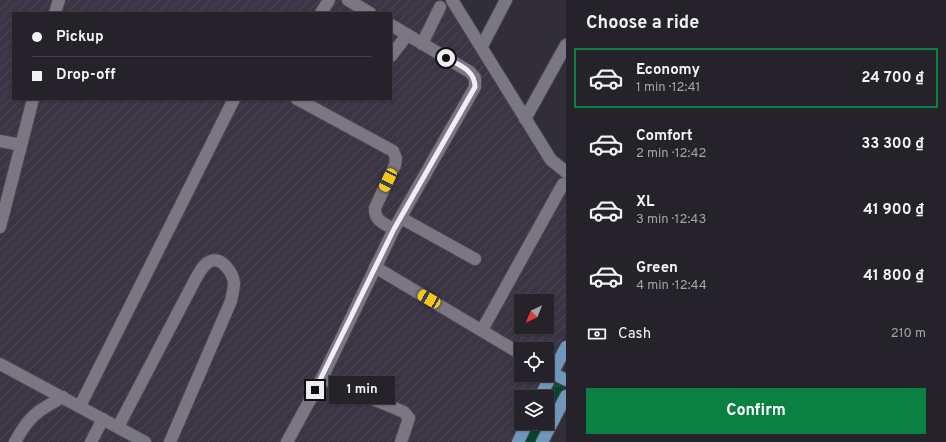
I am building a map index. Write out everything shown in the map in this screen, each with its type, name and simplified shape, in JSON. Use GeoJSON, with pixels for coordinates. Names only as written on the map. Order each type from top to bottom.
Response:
{"type":"FeatureCollection","features":[{"type":"Feature","properties":{"kind":"main road"},"geometry":{"type":"LineString","coordinates":[[554,365],[566,347]]}},
{"type":"Feature","properties":{"kind":"main road"},"geometry":{"type":"LineString","coordinates":[[554,373],[566,380]]}},
{"type":"Feature","properties":{"kind":"main road"},"geometry":{"type":"LineString","coordinates":[[542,442],[566,396]]}},
{"type":"Feature","properties":{"kind":"main road"},"geometry":{"type":"LineString","coordinates":[[518,442],[524,430]]}},
{"type":"Feature","properties":{"kind":"street"},"geometry":{"type":"LineString","coordinates":[[56,12],[59,0]]}},
{"type":"Feature","properties":{"kind":"street"},"geometry":{"type":"LineString","coordinates":[[322,12],[329,0]]}},
{"type":"Feature","properties":{"kind":"street"},"geometry":{"type":"LineString","coordinates":[[348,0],[368,12]]}},
{"type":"Feature","properties":{"kind":"street"},"geometry":{"type":"LineString","coordinates":[[452,0],[482,46],[551,160],[566,171]]}},
{"type":"Feature","properties":{"kind":"street"},"geometry":{"type":"LineString","coordinates":[[482,46],[506,0]]}},
{"type":"Feature","properties":{"kind":"street"},"geometry":{"type":"LineString","coordinates":[[422,44],[440,7]]}},
{"type":"Feature","properties":{"kind":"street"},"geometry":{"type":"LineString","coordinates":[[288,442],[322,378],[394,229],[475,87],[475,78],[470,72],[392,26]]}},
{"type":"Feature","properties":{"kind":"street"},"geometry":{"type":"LineString","coordinates":[[392,55],[407,35]]}},
{"type":"Feature","properties":{"kind":"street"},"geometry":{"type":"LineString","coordinates":[[525,119],[566,46]]}},
{"type":"Feature","properties":{"kind":"street"},"geometry":{"type":"LineString","coordinates":[[0,227],[2,209],[33,100]]}},
{"type":"Feature","properties":{"kind":"street"},"geometry":{"type":"LineString","coordinates":[[80,406],[233,100]]}},
{"type":"Feature","properties":{"kind":"street"},"geometry":{"type":"LineString","coordinates":[[299,100],[393,151],[396,158],[395,165],[375,208],[374,214],[378,220],[394,229]]}},
{"type":"Feature","properties":{"kind":"street"},"geometry":{"type":"LineString","coordinates":[[0,142],[21,145]]}},
{"type":"Feature","properties":{"kind":"street"},"geometry":{"type":"LineString","coordinates":[[482,330],[563,184]]}},
{"type":"Feature","properties":{"kind":"street"},"geometry":{"type":"LineString","coordinates":[[401,218],[475,259]]}},
{"type":"Feature","properties":{"kind":"street"},"geometry":{"type":"LineString","coordinates":[[118,427],[202,268],[211,260],[218,260],[228,268],[234,282],[231,302],[170,442]]}},
{"type":"Feature","properties":{"kind":"street"},"geometry":{"type":"LineString","coordinates":[[376,268],[514,350]]}},
{"type":"Feature","properties":{"kind":"street"},"geometry":{"type":"LineString","coordinates":[[0,364],[145,442]]}},
{"type":"Feature","properties":{"kind":"street"},"geometry":{"type":"LineString","coordinates":[[322,378],[404,412],[409,418],[408,426],[401,442]]}},
{"type":"Feature","properties":{"kind":"street"},"geometry":{"type":"LineString","coordinates":[[15,442],[24,425],[37,411],[63,397]]}},
{"type":"Feature","properties":{"kind":"street"},"geometry":{"type":"LineString","coordinates":[[90,442],[103,419]]}},
{"type":"Feature","properties":{"kind":"shaded area"},"geometry":{"type":"Polygon","coordinates":[[[0,0],[446,0],[566,176],[566,333],[554,355],[554,342],[514,342],[514,382],[540,382],[536,390],[514,390],[514,430],[516,430],[510,442],[0,442],[0,0]]]}},
{"type":"Feature","properties":{"kind":"green space"},"geometry":{"type":"Polygon","coordinates":[[[557,380],[565,384],[554,404],[554,390],[551,390],[557,380]]]}},
{"type":"Feature","properties":{"kind":"green space"},"geometry":{"type":"Polygon","coordinates":[[[531,430],[540,430],[534,442],[525,442],[531,430]]]}},
{"type":"Feature","properties":{"kind":"route"},"geometry":{"type":"LineString","coordinates":[[315,390],[394,229],[475,87],[475,78],[470,72],[446,58]]}}]}
